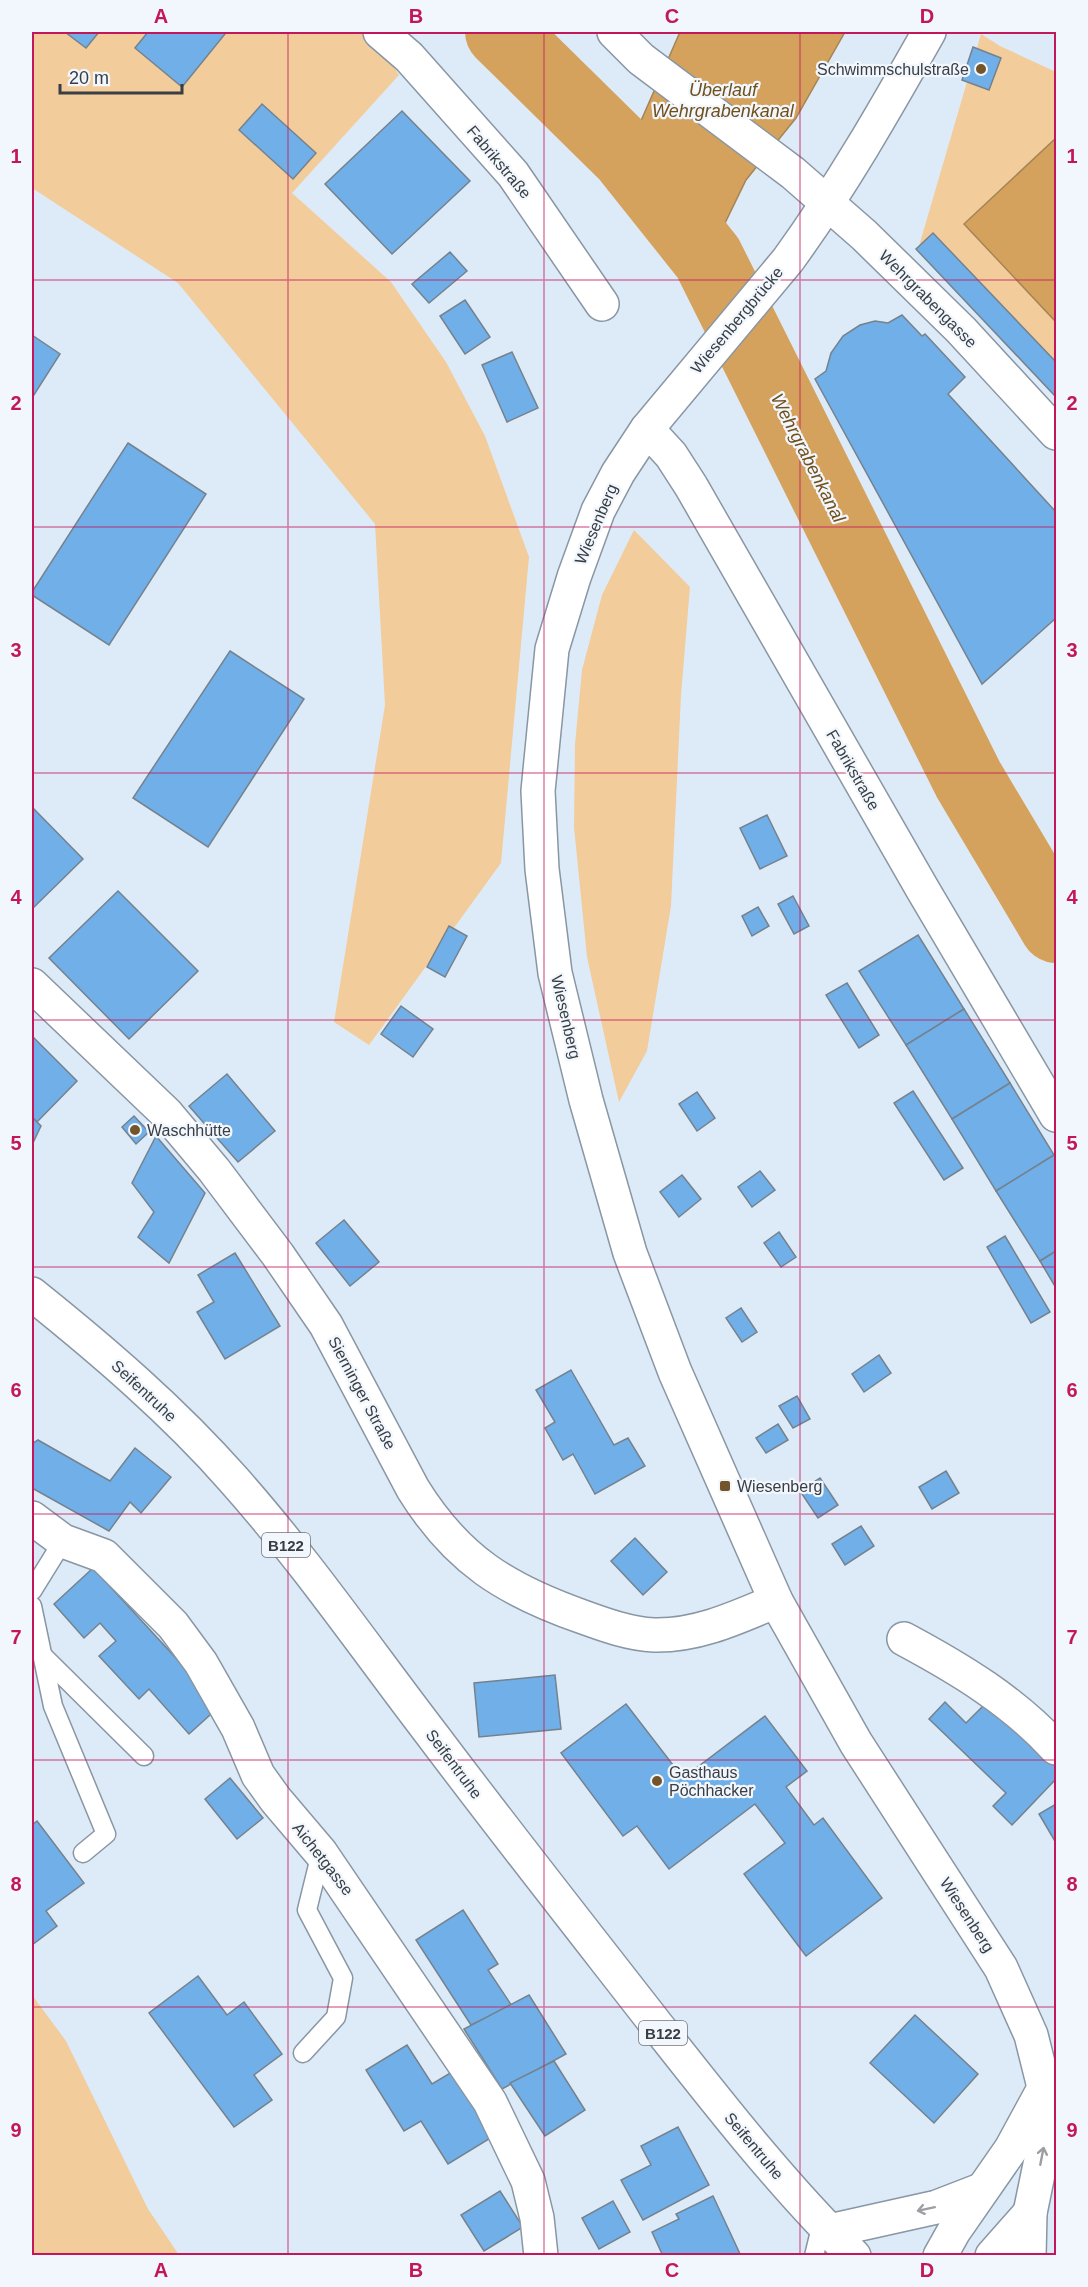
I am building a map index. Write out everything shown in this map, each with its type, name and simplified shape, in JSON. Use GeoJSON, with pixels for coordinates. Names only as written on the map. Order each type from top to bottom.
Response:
{"type":"FeatureCollection","features":[{"type":"Feature","properties":{"kind":"main road","name":"Fabrikstraße"},"geometry":{"type":"LineString","coordinates":[[380,32],[409,57],[513,174],[602,304]]}},
{"type":"Feature","properties":{"kind":"main road","name":"Wehrgrabengasse"},"geometry":{"type":"LineString","coordinates":[[614,32],[641,59],[793,173],[864,235],[961,330],[1056,433]]}},
{"type":"Feature","properties":{"kind":"main road"},"geometry":{"type":"LineString","coordinates":[[827,202],[863,149],[929,32]]}},
{"type":"Feature","properties":{"kind":"main road","name":"Wiesenbergbrücke"},"geometry":{"type":"LineString","coordinates":[[687,380],[788,260],[827,202]]}},
{"type":"Feature","properties":{"kind":"main road","name":"Wiesenberg"},"geometry":{"type":"LineString","coordinates":[[687,380],[647,429],[618,472],[598,511],[574,577],[552,649],[538,791],[542,869],[555,973],[586,1100],[630,1252],[675,1372],[776,1601],[856,1743],[1001,1968],[1031,2035],[1044,2087],[1044,2145],[1030,2213],[1029,2256]]}},
{"type":"Feature","properties":{"kind":"main road","name":"Fabrikstraße"},"geometry":{"type":"LineString","coordinates":[[647,429],[671,455],[691,486],[911,870],[1056,1115]]}},
{"type":"Feature","properties":{"kind":"main road","name":"Sierninger Straße"},"geometry":{"type":"LineString","coordinates":[[32,985],[167,1114],[214,1170],[326,1324],[428,1514],[473,1562],[504,1583],[553,1607],[612,1628],[653,1635],[692,1632],[776,1601]]}},
{"type":"Feature","properties":{"kind":"main road","name":"Seifentruhe"},"geometry":{"type":"LineString","coordinates":[[32,1294],[95,1345],[171,1414],[233,1479],[306,1568],[504,1830],[822,2236],[854,2256]]}},
{"type":"Feature","properties":{"kind":"main road","name":"Aichetgasse"},"geometry":{"type":"LineString","coordinates":[[32,1518],[63,1541],[104,1556],[173,1625],[201,1664],[238,1728],[258,1775],[321,1853],[368,1919],[410,1987],[490,2102],[528,2181],[537,2218],[541,2256]]}},
{"type":"Feature","properties":{"kind":"main road"},"geometry":{"type":"LineString","coordinates":[[904,1639],[957,1668],[1004,1699],[1056,1748]]}},
{"type":"Feature","properties":{"kind":"main road"},"geometry":{"type":"LineString","coordinates":[[940,2256],[981,2190],[1011,2149],[1044,2087]]}},
{"type":"Feature","properties":{"kind":"main road"},"geometry":{"type":"LineString","coordinates":[[822,2236],[937,2207],[981,2190]]}},
{"type":"Feature","properties":{"kind":"main road","name":"Wiesenberg"},"geometry":{"type":"LineString","coordinates":[[992,2256],[1030,2213]]}},
{"type":"Feature","properties":{"kind":"lane"},"geometry":{"type":"LineString","coordinates":[[32,1591],[63,1541]]}},
{"type":"Feature","properties":{"kind":"lane"},"geometry":{"type":"LineString","coordinates":[[32,1606],[54,1706],[106,1834],[82,1853]]}},
{"type":"Feature","properties":{"kind":"lane"},"geometry":{"type":"LineString","coordinates":[[43,1656],[144,1756]]}},
{"type":"Feature","properties":{"kind":"lane"},"geometry":{"type":"LineString","coordinates":[[303,2053],[336,2017],[343,1978],[307,1910],[321,1853]]}},
{"type":"Feature","properties":{"kind":"shaded area"},"geometry":{"type":"Polygon","coordinates":[[[32,32],[361,32],[388,58],[399,75],[292,193],[391,282],[446,362],[485,436],[529,557],[501,863],[369,1045],[334,1022],[385,705],[375,524],[178,283],[32,188],[32,32]]]}},
{"type":"Feature","properties":{"kind":"shaded area"},"geometry":{"type":"Polygon","coordinates":[[[981,34],[1000,46],[1056,72],[1056,393],[919,246],[981,34]]]}},
{"type":"Feature","properties":{"kind":"shaded area"},"geometry":{"type":"Polygon","coordinates":[[[634,530],[690,587],[681,695],[671,906],[647,1051],[619,1102],[587,957],[574,827],[575,744],[582,670],[602,595],[634,530]]]}},
{"type":"Feature","properties":{"kind":"shaded area"},"geometry":{"type":"Polygon","coordinates":[[[32,1995],[66,2041],[148,2209],[179,2255],[32,2255],[32,1995]]]}},
{"type":"Feature","properties":{"kind":"water","name":"Überlauf Wehrgrabenkanal"},"geometry":{"type":"Polygon","coordinates":[[[680,32],[845,32],[796,118],[746,180],[708,258],[626,155],[680,32]]]}},
{"type":"Feature","properties":{"kind":"water"},"geometry":{"type":"Polygon","coordinates":[[[1056,138],[1056,322],[964,224],[1056,138]]]}},
{"type":"Feature","properties":{"kind":"building"},"geometry":{"type":"Polygon","coordinates":[[[65,32],[99,32],[86,48],[65,32]]]}},
{"type":"Feature","properties":{"kind":"building"},"geometry":{"type":"Polygon","coordinates":[[[148,32],[222,32],[225,34],[182,87],[135,48],[148,32]]]}},
{"type":"Feature","properties":{"kind":"building","name":"Schwimmschulstraße"},"geometry":{"type":"Polygon","coordinates":[[[973,47],[1001,58],[989,90],[962,80],[973,47]]]}},
{"type":"Feature","properties":{"kind":"building"},"geometry":{"type":"Polygon","coordinates":[[[262,104],[316,153],[293,179],[239,130],[262,104]]]}},
{"type":"Feature","properties":{"kind":"building"},"geometry":{"type":"Polygon","coordinates":[[[402,111],[470,181],[392,254],[325,184],[402,111]]]}},
{"type":"Feature","properties":{"kind":"building"},"geometry":{"type":"Polygon","coordinates":[[[933,233],[1056,362],[1056,397],[916,249],[933,233]]]}},
{"type":"Feature","properties":{"kind":"building"},"geometry":{"type":"Polygon","coordinates":[[[450,252],[467,271],[429,303],[412,284],[450,252]]]}},
{"type":"Feature","properties":{"kind":"building"},"geometry":{"type":"Polygon","coordinates":[[[465,300],[490,337],[465,354],[440,316],[465,300]]]}},
{"type":"Feature","properties":{"kind":"building"},"geometry":{"type":"Polygon","coordinates":[[[902,315],[922,336],[925,334],[965,377],[948,394],[1056,512],[1056,618],[982,684],[815,379],[826,371],[831,353],[843,336],[860,325],[875,321],[888,323],[902,315]]]}},
{"type":"Feature","properties":{"kind":"building"},"geometry":{"type":"Polygon","coordinates":[[[32,335],[60,354],[32,398],[32,335]]]}},
{"type":"Feature","properties":{"kind":"building"},"geometry":{"type":"Polygon","coordinates":[[[512,352],[538,408],[507,422],[482,365],[512,352]]]}},
{"type":"Feature","properties":{"kind":"building"},"geometry":{"type":"Polygon","coordinates":[[[128,443],[206,494],[109,645],[32,595],[32,592],[128,443]]]}},
{"type":"Feature","properties":{"kind":"building"},"geometry":{"type":"Polygon","coordinates":[[[230,651],[304,699],[208,847],[133,798],[230,651]]]}},
{"type":"Feature","properties":{"kind":"building"},"geometry":{"type":"Polygon","coordinates":[[[32,807],[83,859],[32,909],[32,807]]]}},
{"type":"Feature","properties":{"kind":"building"},"geometry":{"type":"Polygon","coordinates":[[[767,815],[787,856],[760,869],[740,828],[767,815]]]}},
{"type":"Feature","properties":{"kind":"building"},"geometry":{"type":"Polygon","coordinates":[[[118,891],[198,971],[129,1039],[49,958],[118,891]]]}},
{"type":"Feature","properties":{"kind":"building"},"geometry":{"type":"Polygon","coordinates":[[[793,896],[809,926],[794,934],[778,904],[793,896]]]}},
{"type":"Feature","properties":{"kind":"building"},"geometry":{"type":"Polygon","coordinates":[[[758,907],[769,926],[752,936],[742,916],[758,907]]]}},
{"type":"Feature","properties":{"kind":"building"},"geometry":{"type":"Polygon","coordinates":[[[449,926],[467,936],[445,977],[427,967],[449,926]]]}},
{"type":"Feature","properties":{"kind":"building"},"geometry":{"type":"Polygon","coordinates":[[[918,935],[964,1009],[906,1045],[859,971],[918,935]]]}},
{"type":"Feature","properties":{"kind":"building"},"geometry":{"type":"Polygon","coordinates":[[[847,983],[879,1035],[859,1048],[826,995],[847,983]]]}},
{"type":"Feature","properties":{"kind":"building"},"geometry":{"type":"Polygon","coordinates":[[[401,1006],[433,1029],[413,1057],[381,1034],[401,1006]]]}},
{"type":"Feature","properties":{"kind":"building"},"geometry":{"type":"Polygon","coordinates":[[[964,1009],[1010,1083],[952,1119],[906,1045],[964,1009]]]}},
{"type":"Feature","properties":{"kind":"building"},"geometry":{"type":"Polygon","coordinates":[[[32,1036],[77,1081],[37,1122],[32,1117],[32,1036]]]}},
{"type":"Feature","properties":{"kind":"building"},"geometry":{"type":"Polygon","coordinates":[[[227,1074],[275,1131],[238,1162],[189,1106],[227,1074]]]}},
{"type":"Feature","properties":{"kind":"building"},"geometry":{"type":"Polygon","coordinates":[[[1010,1083],[1054,1155],[996,1191],[952,1119],[1010,1083]]]}},
{"type":"Feature","properties":{"kind":"building"},"geometry":{"type":"Polygon","coordinates":[[[913,1091],[963,1168],[944,1180],[894,1103],[913,1091]]]}},
{"type":"Feature","properties":{"kind":"building"},"geometry":{"type":"Polygon","coordinates":[[[697,1092],[715,1118],[697,1131],[679,1104],[697,1092]]]}},
{"type":"Feature","properties":{"kind":"building","name":"Waschhütte"},"geometry":{"type":"Polygon","coordinates":[[[134,1116],[149,1132],[136,1144],[122,1127],[134,1116]]]}},
{"type":"Feature","properties":{"kind":"building"},"geometry":{"type":"Polygon","coordinates":[[[32,1117],[41,1126],[32,1145],[32,1117]]]}},
{"type":"Feature","properties":{"kind":"building"},"geometry":{"type":"Polygon","coordinates":[[[156,1136],[205,1193],[169,1263],[138,1237],[154,1212],[132,1183],[156,1136]]]}},
{"type":"Feature","properties":{"kind":"building"},"geometry":{"type":"Polygon","coordinates":[[[1054,1155],[1056,1159],[1056,1251],[1040,1261],[996,1191],[1054,1155]]]}},
{"type":"Feature","properties":{"kind":"building"},"geometry":{"type":"Polygon","coordinates":[[[760,1171],[775,1190],[752,1207],[738,1187],[760,1171]]]}},
{"type":"Feature","properties":{"kind":"building"},"geometry":{"type":"Polygon","coordinates":[[[682,1175],[701,1199],[679,1217],[660,1192],[682,1175]]]}},
{"type":"Feature","properties":{"kind":"building"},"geometry":{"type":"Polygon","coordinates":[[[344,1220],[379,1262],[350,1286],[316,1243],[344,1220]]]}},
{"type":"Feature","properties":{"kind":"building"},"geometry":{"type":"Polygon","coordinates":[[[779,1232],[796,1257],[781,1267],[764,1243],[779,1232]]]}},
{"type":"Feature","properties":{"kind":"building"},"geometry":{"type":"Polygon","coordinates":[[[1005,1236],[1050,1312],[1031,1323],[987,1247],[1005,1236]]]}},
{"type":"Feature","properties":{"kind":"building"},"geometry":{"type":"Polygon","coordinates":[[[1056,1251],[1056,1288],[1040,1261],[1056,1251]]]}},
{"type":"Feature","properties":{"kind":"building"},"geometry":{"type":"Polygon","coordinates":[[[235,1253],[280,1326],[225,1359],[197,1312],[214,1302],[198,1275],[235,1253]]]}},
{"type":"Feature","properties":{"kind":"building"},"geometry":{"type":"Polygon","coordinates":[[[741,1308],[757,1332],[742,1342],[726,1318],[741,1308]]]}},
{"type":"Feature","properties":{"kind":"building"},"geometry":{"type":"Polygon","coordinates":[[[879,1355],[891,1373],[864,1392],[852,1374],[879,1355]]]}},
{"type":"Feature","properties":{"kind":"building"},"geometry":{"type":"Polygon","coordinates":[[[571,1370],[614,1445],[628,1438],[645,1466],[595,1494],[573,1454],[563,1460],[545,1428],[555,1422],[536,1390],[571,1370]]]}},
{"type":"Feature","properties":{"kind":"building"},"geometry":{"type":"Polygon","coordinates":[[[797,1396],[810,1419],[793,1428],[779,1406],[797,1396]]]}},
{"type":"Feature","properties":{"kind":"building"},"geometry":{"type":"Polygon","coordinates":[[[778,1424],[788,1440],[766,1453],[756,1438],[778,1424]]]}},
{"type":"Feature","properties":{"kind":"building"},"geometry":{"type":"Polygon","coordinates":[[[38,1440],[110,1481],[135,1448],[171,1477],[141,1513],[130,1502],[109,1531],[32,1488],[32,1444],[38,1440]]]}},
{"type":"Feature","properties":{"kind":"building"},"geometry":{"type":"Polygon","coordinates":[[[946,1471],[959,1493],[932,1509],[919,1487],[946,1471]]]}},
{"type":"Feature","properties":{"kind":"building"},"geometry":{"type":"Polygon","coordinates":[[[820,1478],[838,1505],[818,1518],[800,1491],[820,1478]]]}},
{"type":"Feature","properties":{"kind":"building"},"geometry":{"type":"Polygon","coordinates":[[[861,1526],[874,1546],[845,1565],[832,1544],[861,1526]]]}},
{"type":"Feature","properties":{"kind":"building"},"geometry":{"type":"Polygon","coordinates":[[[635,1538],[667,1572],[643,1595],[611,1561],[635,1538]]]}},
{"type":"Feature","properties":{"kind":"building"},"geometry":{"type":"Polygon","coordinates":[[[93,1568],[220,1706],[189,1734],[149,1689],[139,1699],[99,1656],[116,1641],[100,1623],[84,1638],[54,1604],[93,1568]]]}},
{"type":"Feature","properties":{"kind":"building"},"geometry":{"type":"Polygon","coordinates":[[[555,1675],[561,1729],[479,1737],[474,1683],[555,1675]]]}},
{"type":"Feature","properties":{"kind":"building"},"geometry":{"type":"Polygon","coordinates":[[[988,1701],[1056,1767],[1056,1779],[1012,1825],[993,1806],[1006,1793],[929,1719],[945,1702],[966,1723],[988,1701]]]}},
{"type":"Feature","properties":{"kind":"building"},"geometry":{"type":"Polygon","coordinates":[[[626,1704],[683,1778],[765,1716],[807,1771],[786,1787],[814,1825],[823,1818],[882,1898],[806,1956],[744,1874],[785,1843],[755,1804],[669,1869],[637,1826],[623,1836],[561,1753],[626,1704]]]}},
{"type":"Feature","properties":{"kind":"building"},"geometry":{"type":"Polygon","coordinates":[[[230,1778],[263,1818],[237,1839],[205,1799],[230,1778]]]}},
{"type":"Feature","properties":{"kind":"building"},"geometry":{"type":"Polygon","coordinates":[[[1056,1804],[1056,1843],[1039,1814],[1056,1804]]]}},
{"type":"Feature","properties":{"kind":"building"},"geometry":{"type":"Polygon","coordinates":[[[37,1821],[84,1883],[46,1911],[57,1926],[32,1945],[32,1825],[37,1821]]]}},
{"type":"Feature","properties":{"kind":"building"},"geometry":{"type":"Polygon","coordinates":[[[463,1910],[498,1964],[488,1970],[512,2006],[471,2025],[416,1940],[463,1910]]]}},
{"type":"Feature","properties":{"kind":"building"},"geometry":{"type":"Polygon","coordinates":[[[198,1976],[227,2015],[244,2002],[282,2054],[254,2075],[272,2100],[234,2127],[149,2013],[198,1976]]]}},
{"type":"Feature","properties":{"kind":"building"},"geometry":{"type":"Polygon","coordinates":[[[529,1995],[566,2054],[502,2089],[464,2029],[529,1995]]]}},
{"type":"Feature","properties":{"kind":"building"},"geometry":{"type":"Polygon","coordinates":[[[915,2015],[978,2074],[934,2123],[870,2063],[915,2015]]]}},
{"type":"Feature","properties":{"kind":"building"},"geometry":{"type":"Polygon","coordinates":[[[407,2045],[432,2084],[457,2069],[497,2134],[448,2164],[421,2121],[404,2131],[366,2070],[407,2045]]]}},
{"type":"Feature","properties":{"kind":"building"},"geometry":{"type":"Polygon","coordinates":[[[554,2061],[585,2110],[545,2136],[510,2083],[554,2061]]]}},
{"type":"Feature","properties":{"kind":"building"},"geometry":{"type":"Polygon","coordinates":[[[678,2127],[709,2185],[643,2220],[621,2180],[651,2165],[641,2146],[678,2127]]]}},
{"type":"Feature","properties":{"kind":"building"},"geometry":{"type":"Polygon","coordinates":[[[500,2191],[523,2227],[484,2251],[461,2215],[500,2191]]]}},
{"type":"Feature","properties":{"kind":"building"},"geometry":{"type":"Polygon","coordinates":[[[713,2196],[741,2256],[663,2256],[652,2232],[679,2219],[676,2214],[713,2196]]]}},
{"type":"Feature","properties":{"kind":"building"},"geometry":{"type":"Polygon","coordinates":[[[613,2201],[630,2232],[599,2249],[582,2218],[613,2201]]]}},
{"type":"Feature","properties":{"kind":"waterway","name":"Wehrgrabenkanal"},"geometry":{"type":"LineString","coordinates":[[501,32],[626,155],[708,258],[968,779],[1056,927]]}},
{"type":"Feature","properties":{"kind":"place","name":"Schwimmschulstraße"},"geometry":{"type":"Point","coordinates":[981,69]}},
{"type":"Feature","properties":{"kind":"place","name":"Waschhütte"},"geometry":{"type":"Point","coordinates":[135,1130]}},
{"type":"Feature","properties":{"kind":"place","name":"Wiesenberg"},"geometry":{"type":"Point","coordinates":[725,1486]}},
{"type":"Feature","properties":{"kind":"place","name":"Gasthaus Pöchhacker"},"geometry":{"type":"Point","coordinates":[657,1781]}}]}
